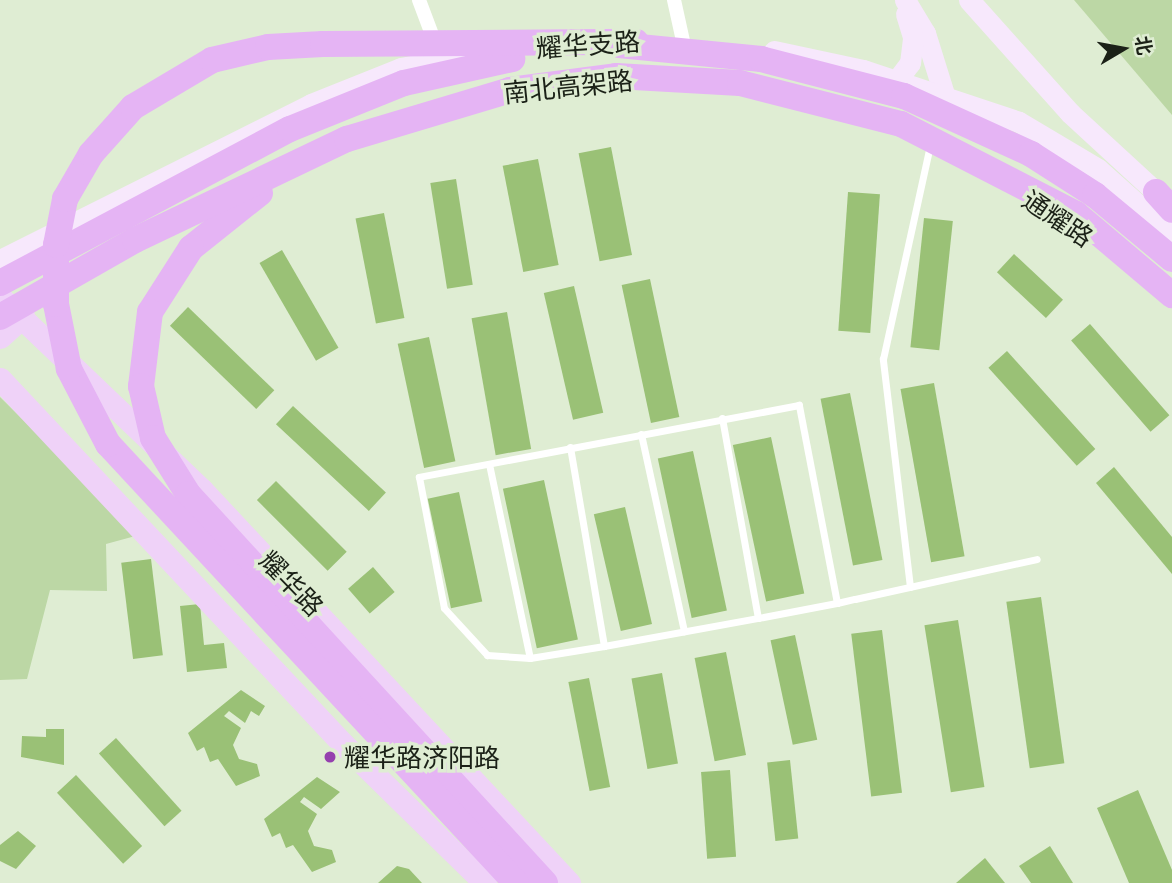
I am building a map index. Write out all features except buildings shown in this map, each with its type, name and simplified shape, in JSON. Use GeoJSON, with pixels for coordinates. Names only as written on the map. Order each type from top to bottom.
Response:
{"type":"FeatureCollection","features":[{"type":"Feature","properties":{"kind":"highway","name":"南北高架路"},"geometry":{"type":"LineString","coordinates":[[0,283],[278,135],[404,83],[479,63],[636,43],[761,59],[904,96],[1031,154],[1095,194],[1172,259]]}},
{"type":"Feature","properties":{"kind":"highway"},"geometry":{"type":"LineString","coordinates":[[545,883],[435,777],[108,444],[69,369],[56,304],[56,245],[65,200],[91,154],[133,107],[212,60],[268,47],[323,44],[636,43]]}},
{"type":"Feature","properties":{"kind":"highway","name":"南北高架路"},"geometry":{"type":"LineString","coordinates":[[12,316],[135,240],[347,139],[510,90],[616,76],[740,83],[901,124],[1014,177],[1076,214],[1172,295]]}},
{"type":"Feature","properties":{"kind":"highway"},"geometry":{"type":"LineString","coordinates":[[347,139],[260,193],[176,265],[150,312],[143,345],[145,413],[188,494],[435,777],[516,883]]}},
{"type":"Feature","properties":{"kind":"main road","name":"耀华路"},"geometry":{"type":"LineString","coordinates":[[0,297],[12,316],[328,620],[569,883]]}},
{"type":"Feature","properties":{"kind":"main road"},"geometry":{"type":"LineString","coordinates":[[0,337],[12,316]]}},
{"type":"Feature","properties":{"kind":"main road"},"geometry":{"type":"LineString","coordinates":[[0,379],[343,744],[485,883]]}},
{"type":"Feature","properties":{"kind":"street"},"geometry":{"type":"LineString","coordinates":[[419,0],[440,58]]}},
{"type":"Feature","properties":{"kind":"street"},"geometry":{"type":"LineString","coordinates":[[674,0],[683,41]]}},
{"type":"Feature","properties":{"kind":"street"},"geometry":{"type":"LineString","coordinates":[[897,80],[907,72],[913,37],[899,0]]}},
{"type":"Feature","properties":{"kind":"street"},"geometry":{"type":"LineString","coordinates":[[905,0],[925,33],[944,94]]}},
{"type":"Feature","properties":{"kind":"street"},"geometry":{"type":"LineString","coordinates":[[969,0],[1070,113],[1166,203]]}},
{"type":"Feature","properties":{"kind":"street","name":"耀华支路"},"geometry":{"type":"LineString","coordinates":[[0,260],[312,104],[440,58],[597,41],[683,41],[810,58],[944,94],[1063,144],[1135,197],[1172,235]]}},
{"type":"Feature","properties":{"kind":"street","name":"耀华支路"},"geometry":{"type":"LineString","coordinates":[[12,316],[229,203],[457,111],[549,94],[641,87],[695,90],[773,100],[930,146]]}},
{"type":"Feature","properties":{"kind":"street","name":"通耀路"},"geometry":{"type":"LineString","coordinates":[[930,146],[1002,180],[1065,221],[1172,309]]}},
{"type":"Feature","properties":{"kind":"lane"},"geometry":{"type":"LineString","coordinates":[[910,587],[883,359],[930,146]]}},
{"type":"Feature","properties":{"kind":"lane"},"geometry":{"type":"LineString","coordinates":[[837,603],[799,405],[419,477],[444,608],[487,654],[530,658],[604,646],[837,603],[1037,559]]}},
{"type":"Feature","properties":{"kind":"lane"},"geometry":{"type":"LineString","coordinates":[[722,418],[758,618]]}},
{"type":"Feature","properties":{"kind":"lane"},"geometry":{"type":"LineString","coordinates":[[641,434],[684,631]]}},
{"type":"Feature","properties":{"kind":"lane"},"geometry":{"type":"LineString","coordinates":[[570,447],[604,646]]}},
{"type":"Feature","properties":{"kind":"lane"},"geometry":{"type":"LineString","coordinates":[[489,464],[530,658]]}},
{"type":"Feature","properties":{"kind":"green space"},"geometry":{"type":"Polygon","coordinates":[[[1074,0],[1172,0],[1172,115],[1074,0]]]}},
{"type":"Feature","properties":{"kind":"green space"},"geometry":{"type":"Polygon","coordinates":[[[0,397],[139,535],[106,544],[107,591],[50,590],[27,679],[0,680],[0,397]]]}},
{"type":"Feature","properties":{"kind":"place","name":"耀华路济阳路"},"geometry":{"type":"Point","coordinates":[330,757]}}]}
